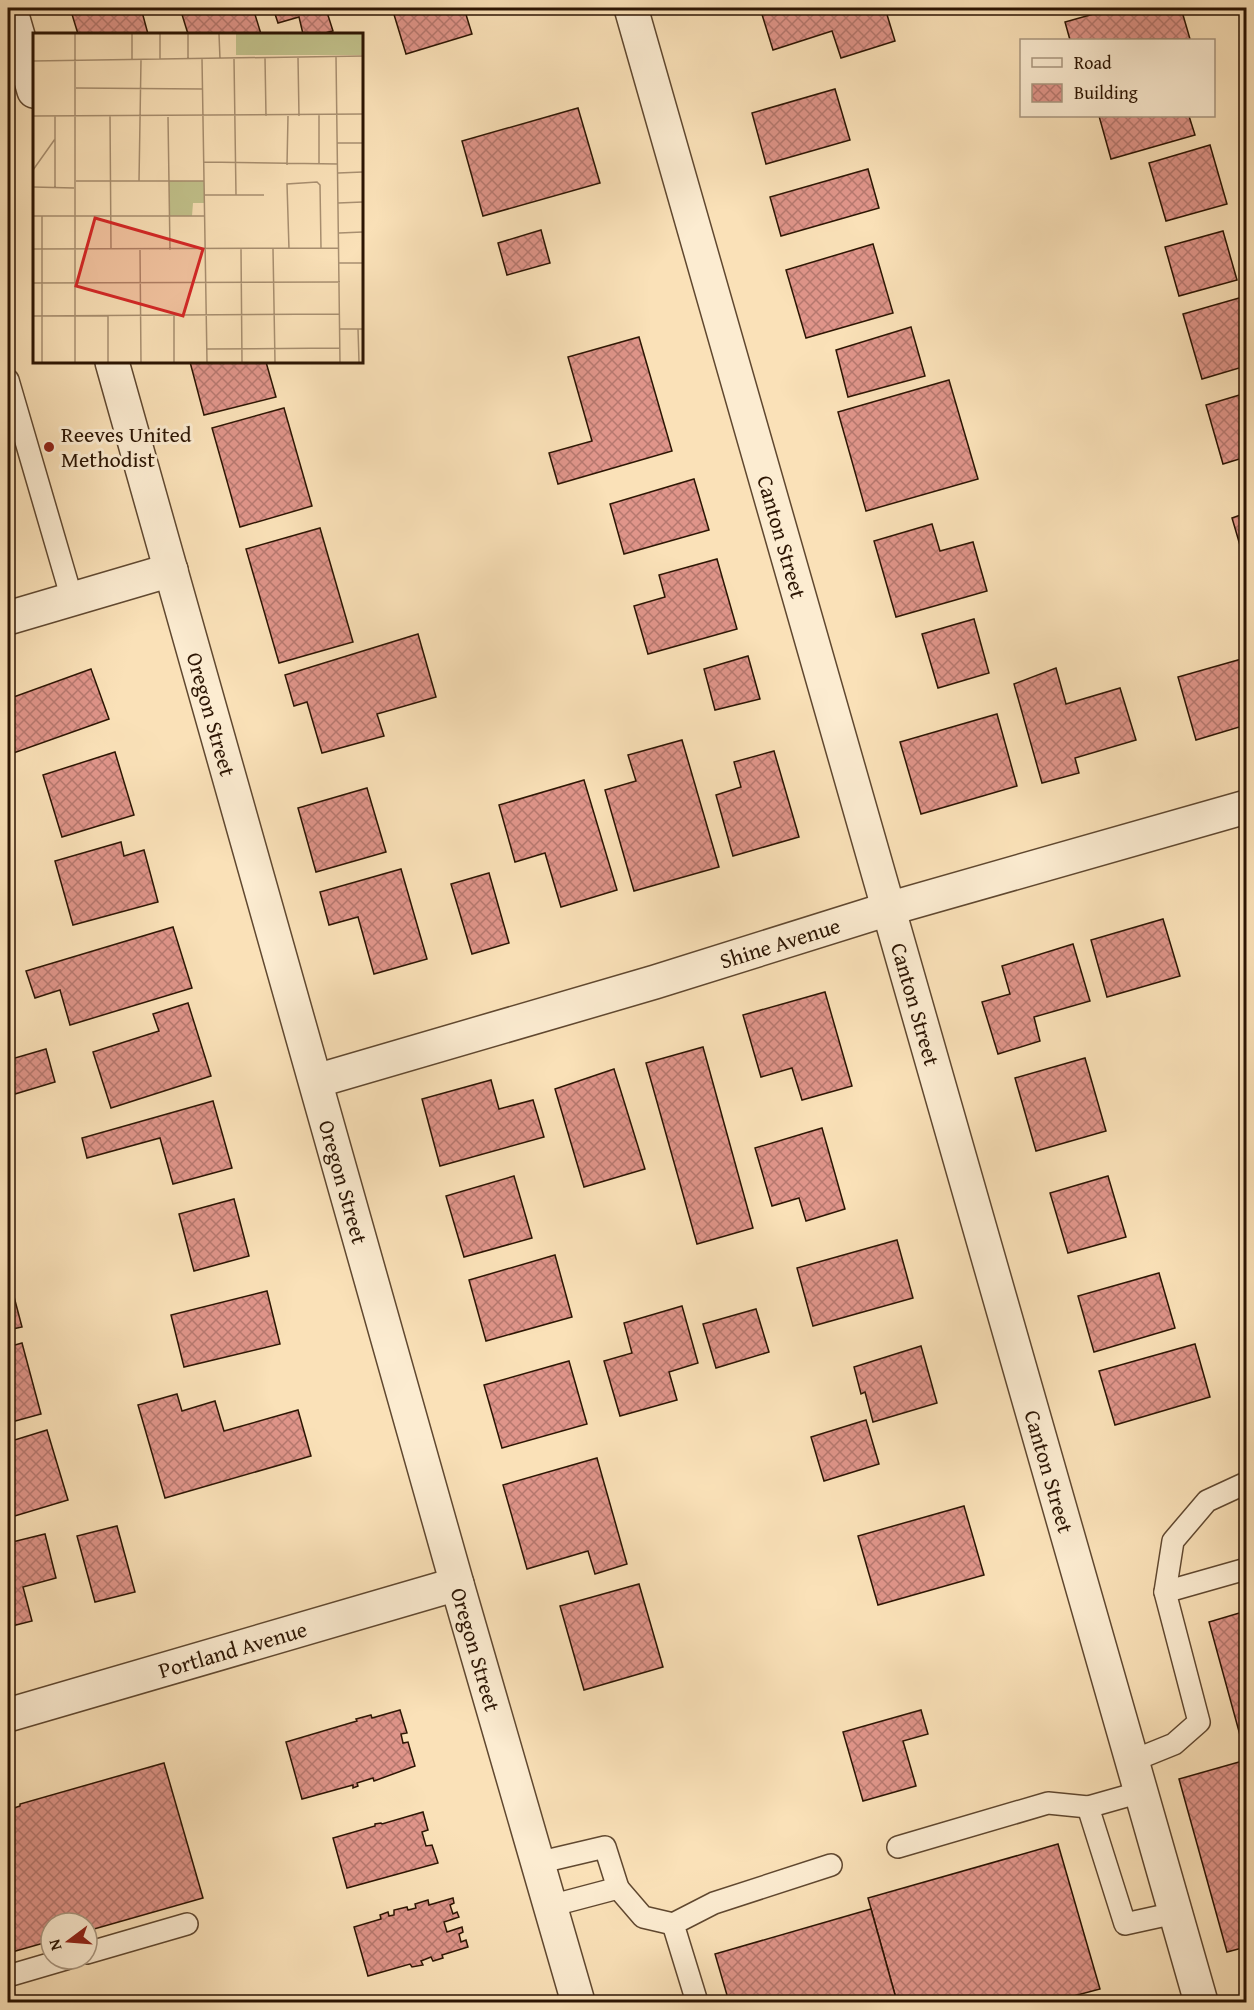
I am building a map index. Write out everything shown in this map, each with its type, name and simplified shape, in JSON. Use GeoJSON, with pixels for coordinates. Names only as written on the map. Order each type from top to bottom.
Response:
{"type":"FeatureCollection","features":[{"type":"Feature","properties":{"kind":"street"},"geometry":{"type":"LineString","coordinates":[[10,8],[33,88]]}},
{"type":"Feature","properties":{"kind":"street","name":"Canton Street"},"geometry":{"type":"LineString","coordinates":[[631,8],[1201,2002]]}},
{"type":"Feature","properties":{"kind":"street","name":"Oregon Street"},"geometry":{"type":"LineString","coordinates":[[112,363],[457,1584],[578,2002]]}},
{"type":"Feature","properties":{"kind":"street"},"geometry":{"type":"LineString","coordinates":[[8,618],[171,570]]}},
{"type":"Feature","properties":{"kind":"street","name":"Shine Avenue"},"geometry":{"type":"LineString","coordinates":[[316,1081],[655,982],[888,909],[1246,807]]}},
{"type":"Feature","properties":{"kind":"street","name":"Portland Avenue"},"geometry":{"type":"LineString","coordinates":[[8,1715],[457,1584]]}},
{"type":"Feature","properties":{"kind":"lane"},"geometry":{"type":"LineString","coordinates":[[8,380],[72,599]]}},
{"type":"Feature","properties":{"kind":"lane"},"geometry":{"type":"LineString","coordinates":[[898,1847],[1048,1803],[1088,1807],[1136,1776],[1199,1722],[1165,1592],[1173,1541],[1207,1501],[1246,1483]]}},
{"type":"Feature","properties":{"kind":"lane"},"geometry":{"type":"LineString","coordinates":[[1165,1592],[1246,1569]]}},
{"type":"Feature","properties":{"kind":"lane"},"geometry":{"type":"LineString","coordinates":[[1088,1807],[1125,1924],[1175,1913]]}},
{"type":"Feature","properties":{"kind":"lane"},"geometry":{"type":"LineString","coordinates":[[537,1863],[605,1847],[618,1888],[643,1917],[673,1924],[714,1903],[831,1865]]}},
{"type":"Feature","properties":{"kind":"lane"},"geometry":{"type":"LineString","coordinates":[[550,1906],[618,1888]]}},
{"type":"Feature","properties":{"kind":"lane"},"geometry":{"type":"LineString","coordinates":[[99,1950],[188,1924]]}},
{"type":"Feature","properties":{"kind":"lane"},"geometry":{"type":"LineString","coordinates":[[673,1924],[697,2002]]}},
{"type":"Feature","properties":{"kind":"lane"},"geometry":{"type":"LineString","coordinates":[[8,1976],[39,1967]]}},
{"type":"Feature","properties":{"kind":"building"},"geometry":{"type":"Polygon","coordinates":[[[82,8],[141,8],[148,33],[78,33],[71,11],[82,8]]]}},
{"type":"Feature","properties":{"kind":"building"},"geometry":{"type":"Polygon","coordinates":[[[180,8],[253,8],[261,33],[188,33],[180,8]]]}},
{"type":"Feature","properties":{"kind":"building"},"geometry":{"type":"Polygon","coordinates":[[[273,8],[330,8],[326,9],[333,31],[303,33],[299,17],[278,23],[273,8]]]}},
{"type":"Feature","properties":{"kind":"building"},"geometry":{"type":"Polygon","coordinates":[[[392,8],[464,8],[472,34],[406,54],[392,8]]]}},
{"type":"Feature","properties":{"kind":"building"},"geometry":{"type":"Polygon","coordinates":[[[760,8],[885,8],[895,41],[841,58],[832,31],[773,50],[760,8]]]}},
{"type":"Feature","properties":{"kind":"building"},"geometry":{"type":"Polygon","coordinates":[[[1115,8],[1181,8],[1190,39],[1070,39],[1065,22],[1115,8]]]}},
{"type":"Feature","properties":{"kind":"building"},"geometry":{"type":"Polygon","coordinates":[[[835,89],[850,140],[766,164],[752,113],[835,89]]]}},
{"type":"Feature","properties":{"kind":"building"},"geometry":{"type":"Polygon","coordinates":[[[578,108],[600,183],[483,216],[462,141],[578,108]]]}},
{"type":"Feature","properties":{"kind":"building"},"geometry":{"type":"Polygon","coordinates":[[[1099,117],[1189,117],[1195,135],[1111,159],[1099,117]]]}},
{"type":"Feature","properties":{"kind":"building"},"geometry":{"type":"Polygon","coordinates":[[[1210,145],[1227,204],[1166,221],[1149,163],[1210,145]]]}},
{"type":"Feature","properties":{"kind":"building"},"geometry":{"type":"Polygon","coordinates":[[[868,169],[879,208],[781,236],[770,197],[868,169]]]}},
{"type":"Feature","properties":{"kind":"building"},"geometry":{"type":"Polygon","coordinates":[[[541,230],[550,263],[507,275],[498,243],[541,230]]]}},
{"type":"Feature","properties":{"kind":"building"},"geometry":{"type":"Polygon","coordinates":[[[1223,231],[1237,280],[1179,296],[1165,247],[1223,231]]]}},
{"type":"Feature","properties":{"kind":"building"},"geometry":{"type":"Polygon","coordinates":[[[873,244],[893,313],[806,338],[786,270],[873,244]]]}},
{"type":"Feature","properties":{"kind":"building"},"geometry":{"type":"Polygon","coordinates":[[[1246,296],[1246,366],[1202,379],[1183,314],[1246,296]]]}},
{"type":"Feature","properties":{"kind":"building"},"geometry":{"type":"Polygon","coordinates":[[[911,327],[925,376],[848,397],[836,350],[911,327]]]}},
{"type":"Feature","properties":{"kind":"building"},"geometry":{"type":"Polygon","coordinates":[[[639,337],[672,451],[558,484],[549,453],[592,441],[568,357],[639,337]]]}},
{"type":"Feature","properties":{"kind":"building"},"geometry":{"type":"Polygon","coordinates":[[[190,363],[266,363],[276,397],[204,415],[190,363]]]}},
{"type":"Feature","properties":{"kind":"building"},"geometry":{"type":"Polygon","coordinates":[[[949,380],[978,479],[866,511],[838,412],[949,380]]]}},
{"type":"Feature","properties":{"kind":"building"},"geometry":{"type":"Polygon","coordinates":[[[1246,393],[1246,457],[1223,464],[1206,405],[1246,393]]]}},
{"type":"Feature","properties":{"kind":"building"},"geometry":{"type":"Polygon","coordinates":[[[284,408],[312,506],[240,527],[212,428],[284,408]]]}},
{"type":"Feature","properties":{"kind":"building"},"geometry":{"type":"Polygon","coordinates":[[[694,479],[709,530],[624,554],[610,504],[694,479]]]}},
{"type":"Feature","properties":{"kind":"building"},"geometry":{"type":"Polygon","coordinates":[[[1246,481],[1246,497],[1242,482],[1246,481]]]}},
{"type":"Feature","properties":{"kind":"building"},"geometry":{"type":"Polygon","coordinates":[[[1246,513],[1246,551],[1242,552],[1232,518],[1246,513]]]}},
{"type":"Feature","properties":{"kind":"building"},"geometry":{"type":"Polygon","coordinates":[[[932,524],[940,551],[973,542],[987,591],[896,617],[874,541],[932,524]]]}},
{"type":"Feature","properties":{"kind":"building"},"geometry":{"type":"Polygon","coordinates":[[[320,528],[353,642],[279,663],[246,549],[320,528]]]}},
{"type":"Feature","properties":{"kind":"building"},"geometry":{"type":"Polygon","coordinates":[[[717,559],[737,629],[648,654],[634,606],[665,597],[659,575],[717,559]]]}},
{"type":"Feature","properties":{"kind":"building"},"geometry":{"type":"Polygon","coordinates":[[[974,619],[989,673],[938,688],[922,634],[974,619]]]}},
{"type":"Feature","properties":{"kind":"building"},"geometry":{"type":"Polygon","coordinates":[[[418,634],[436,697],[377,714],[384,736],[322,753],[307,702],[294,706],[285,675],[418,634]]]}},
{"type":"Feature","properties":{"kind":"building"},"geometry":{"type":"Polygon","coordinates":[[[748,656],[760,699],[715,710],[704,669],[748,656]]]}},
{"type":"Feature","properties":{"kind":"building"},"geometry":{"type":"Polygon","coordinates":[[[1245,658],[1246,725],[1196,740],[1178,677],[1245,658]]]}},
{"type":"Feature","properties":{"kind":"building"},"geometry":{"type":"Polygon","coordinates":[[[1056,668],[1066,704],[1120,688],[1136,740],[1075,758],[1079,773],[1042,783],[1014,684],[1056,668]]]}},
{"type":"Feature","properties":{"kind":"building"},"geometry":{"type":"Polygon","coordinates":[[[91,669],[109,719],[8,755],[8,699],[91,669]]]}},
{"type":"Feature","properties":{"kind":"building"},"geometry":{"type":"Polygon","coordinates":[[[997,714],[1017,786],[921,814],[900,742],[997,714]]]}},
{"type":"Feature","properties":{"kind":"building"},"geometry":{"type":"Polygon","coordinates":[[[682,740],[719,867],[634,891],[605,790],[636,781],[628,755],[682,740]]]}},
{"type":"Feature","properties":{"kind":"building"},"geometry":{"type":"Polygon","coordinates":[[[774,751],[799,837],[733,856],[716,795],[741,787],[734,762],[774,751]]]}},
{"type":"Feature","properties":{"kind":"building"},"geometry":{"type":"Polygon","coordinates":[[[115,752],[134,815],[62,837],[43,775],[115,752]]]}},
{"type":"Feature","properties":{"kind":"building"},"geometry":{"type":"Polygon","coordinates":[[[584,780],[617,890],[561,907],[545,853],[515,862],[499,805],[584,780]]]}},
{"type":"Feature","properties":{"kind":"building"},"geometry":{"type":"Polygon","coordinates":[[[367,788],[386,852],[316,872],[298,808],[367,788]]]}},
{"type":"Feature","properties":{"kind":"building"},"geometry":{"type":"Polygon","coordinates":[[[121,842],[124,856],[144,850],[158,902],[73,925],[55,861],[121,842]]]}},
{"type":"Feature","properties":{"kind":"building"},"geometry":{"type":"Polygon","coordinates":[[[401,869],[427,959],[374,974],[358,917],[329,925],[320,892],[401,869]]]}},
{"type":"Feature","properties":{"kind":"building"},"geometry":{"type":"Polygon","coordinates":[[[489,873],[509,943],[472,954],[451,884],[489,873]]]}},
{"type":"Feature","properties":{"kind":"building"},"geometry":{"type":"Polygon","coordinates":[[[1163,919],[1180,976],[1107,997],[1091,940],[1163,919]]]}},
{"type":"Feature","properties":{"kind":"building"},"geometry":{"type":"Polygon","coordinates":[[[173,927],[192,988],[70,1025],[60,990],[35,998],[26,971],[173,927]]]}},
{"type":"Feature","properties":{"kind":"building"},"geometry":{"type":"Polygon","coordinates":[[[1073,944],[1090,1001],[1034,1017],[1040,1041],[998,1054],[982,1002],[1010,994],[1002,966],[1073,944]]]}},
{"type":"Feature","properties":{"kind":"building"},"geometry":{"type":"Polygon","coordinates":[[[825,992],[852,1086],[802,1100],[792,1068],[761,1077],[743,1015],[825,992]]]}},
{"type":"Feature","properties":{"kind":"building"},"geometry":{"type":"Polygon","coordinates":[[[188,1003],[211,1076],[111,1108],[93,1052],[159,1031],[153,1014],[188,1003]]]}},
{"type":"Feature","properties":{"kind":"building"},"geometry":{"type":"Polygon","coordinates":[[[703,1047],[753,1228],[697,1244],[646,1063],[703,1047]]]}},
{"type":"Feature","properties":{"kind":"building"},"geometry":{"type":"Polygon","coordinates":[[[46,1049],[55,1082],[15,1094],[8,1069],[8,1060],[46,1049]]]}},
{"type":"Feature","properties":{"kind":"building"},"geometry":{"type":"Polygon","coordinates":[[[1085,1058],[1106,1131],[1036,1151],[1015,1078],[1085,1058]]]}},
{"type":"Feature","properties":{"kind":"building"},"geometry":{"type":"Polygon","coordinates":[[[614,1069],[645,1169],[584,1187],[555,1089],[614,1069]]]}},
{"type":"Feature","properties":{"kind":"building"},"geometry":{"type":"Polygon","coordinates":[[[491,1080],[499,1109],[533,1100],[544,1137],[440,1166],[422,1099],[491,1080]]]}},
{"type":"Feature","properties":{"kind":"building"},"geometry":{"type":"Polygon","coordinates":[[[213,1101],[232,1168],[173,1184],[160,1138],[87,1158],[82,1138],[213,1101]]]}},
{"type":"Feature","properties":{"kind":"building"},"geometry":{"type":"Polygon","coordinates":[[[822,1128],[845,1209],[806,1221],[799,1198],[772,1206],[755,1148],[822,1128]]]}},
{"type":"Feature","properties":{"kind":"building"},"geometry":{"type":"Polygon","coordinates":[[[514,1176],[532,1238],[464,1257],[446,1196],[514,1176]]]}},
{"type":"Feature","properties":{"kind":"building"},"geometry":{"type":"Polygon","coordinates":[[[1108,1176],[1126,1237],[1068,1253],[1050,1193],[1108,1176]]]}},
{"type":"Feature","properties":{"kind":"building"},"geometry":{"type":"Polygon","coordinates":[[[234,1199],[249,1256],[194,1271],[179,1214],[234,1199]]]}},
{"type":"Feature","properties":{"kind":"building"},"geometry":{"type":"Polygon","coordinates":[[[897,1240],[913,1298],[813,1326],[797,1268],[897,1240]]]}},
{"type":"Feature","properties":{"kind":"building"},"geometry":{"type":"Polygon","coordinates":[[[555,1255],[572,1317],[486,1341],[469,1280],[555,1255]]]}},
{"type":"Feature","properties":{"kind":"building"},"geometry":{"type":"Polygon","coordinates":[[[1159,1273],[1175,1328],[1094,1352],[1078,1296],[1159,1273]]]}},
{"type":"Feature","properties":{"kind":"building"},"geometry":{"type":"Polygon","coordinates":[[[8,1274],[22,1327],[8,1330],[8,1274]]]}},
{"type":"Feature","properties":{"kind":"building"},"geometry":{"type":"Polygon","coordinates":[[[267,1291],[280,1344],[184,1367],[171,1315],[267,1291]]]}},
{"type":"Feature","properties":{"kind":"building"},"geometry":{"type":"Polygon","coordinates":[[[682,1306],[698,1363],[669,1372],[677,1400],[620,1416],[604,1361],[632,1353],[624,1323],[682,1306]]]}},
{"type":"Feature","properties":{"kind":"building"},"geometry":{"type":"Polygon","coordinates":[[[756,1309],[769,1352],[716,1368],[703,1324],[756,1309]]]}},
{"type":"Feature","properties":{"kind":"building"},"geometry":{"type":"Polygon","coordinates":[[[22,1343],[41,1414],[8,1423],[8,1347],[22,1343]]]}},
{"type":"Feature","properties":{"kind":"building"},"geometry":{"type":"Polygon","coordinates":[[[1195,1344],[1210,1397],[1115,1425],[1099,1371],[1195,1344]]]}},
{"type":"Feature","properties":{"kind":"building"},"geometry":{"type":"Polygon","coordinates":[[[921,1346],[937,1403],[873,1422],[865,1392],[861,1394],[854,1367],[921,1346]]]}},
{"type":"Feature","properties":{"kind":"building"},"geometry":{"type":"Polygon","coordinates":[[[569,1361],[587,1424],[502,1448],[484,1385],[569,1361]]]}},
{"type":"Feature","properties":{"kind":"building"},"geometry":{"type":"Polygon","coordinates":[[[177,1394],[182,1411],[215,1401],[224,1431],[298,1410],[311,1456],[165,1498],[138,1405],[177,1394]]]}},
{"type":"Feature","properties":{"kind":"building"},"geometry":{"type":"Polygon","coordinates":[[[866,1420],[879,1464],[824,1481],[811,1437],[866,1420]]]}},
{"type":"Feature","properties":{"kind":"building"},"geometry":{"type":"Polygon","coordinates":[[[47,1430],[68,1500],[8,1518],[8,1442],[47,1430]]]}},
{"type":"Feature","properties":{"kind":"building"},"geometry":{"type":"Polygon","coordinates":[[[597,1458],[627,1564],[595,1574],[588,1551],[527,1569],[503,1485],[597,1458]]]}},
{"type":"Feature","properties":{"kind":"building"},"geometry":{"type":"Polygon","coordinates":[[[964,1506],[984,1575],[878,1605],[858,1536],[964,1506]]]}},
{"type":"Feature","properties":{"kind":"building"},"geometry":{"type":"Polygon","coordinates":[[[117,1526],[135,1592],[95,1602],[77,1536],[117,1526]]]}},
{"type":"Feature","properties":{"kind":"building"},"geometry":{"type":"Polygon","coordinates":[[[45,1534],[56,1578],[23,1587],[32,1621],[8,1627],[8,1575],[11,1574],[8,1543],[45,1534]]]}},
{"type":"Feature","properties":{"kind":"building"},"geometry":{"type":"Polygon","coordinates":[[[639,1584],[663,1667],[584,1690],[560,1606],[639,1584]]]}},
{"type":"Feature","properties":{"kind":"building"},"geometry":{"type":"Polygon","coordinates":[[[1246,1611],[1246,1757],[1209,1622],[1246,1611]]]}},
{"type":"Feature","properties":{"kind":"building"},"geometry":{"type":"Polygon","coordinates":[[[400,1710],[407,1733],[401,1734],[403,1743],[408,1742],[415,1766],[374,1781],[373,1778],[357,1783],[358,1786],[353,1788],[353,1785],[302,1799],[286,1742],[357,1721],[356,1719],[371,1715],[372,1718],[400,1710]]]}},
{"type":"Feature","properties":{"kind":"building"},"geometry":{"type":"Polygon","coordinates":[[[921,1710],[928,1734],[903,1741],[916,1786],[863,1801],[843,1732],[921,1710]]]}},
{"type":"Feature","properties":{"kind":"building"},"geometry":{"type":"Polygon","coordinates":[[[1246,1760],[1246,1947],[1227,1952],[1179,1779],[1246,1760]]]}},
{"type":"Feature","properties":{"kind":"building"},"geometry":{"type":"Polygon","coordinates":[[[164,1763],[203,1898],[99,1928],[99,1911],[39,1911],[39,1944],[12,1952],[8,1935],[8,1810],[20,1804],[164,1763]]]}},
{"type":"Feature","properties":{"kind":"building"},"geometry":{"type":"Polygon","coordinates":[[[423,1812],[428,1830],[422,1832],[426,1846],[432,1845],[438,1863],[347,1888],[333,1838],[423,1812]]]}},
{"type":"Feature","properties":{"kind":"building"},"geometry":{"type":"Polygon","coordinates":[[[1058,1844],[1100,1989],[1051,2002],[897,2002],[868,1898],[1058,1844]]]}},
{"type":"Feature","properties":{"kind":"building"},"geometry":{"type":"Polygon","coordinates":[[[453,1898],[454,1903],[450,1905],[453,1914],[457,1912],[459,1917],[444,1922],[447,1932],[462,1927],[463,1932],[459,1934],[461,1942],[466,1940],[468,1947],[442,1955],[443,1958],[433,1961],[431,1957],[421,1961],[423,1965],[412,1967],[410,1964],[368,1976],[354,1927],[381,1919],[380,1915],[388,1912],[389,1916],[394,1915],[394,1910],[407,1907],[408,1910],[416,1908],[415,1904],[428,1900],[429,1905],[453,1898]]]}},
{"type":"Feature","properties":{"kind":"building"},"geometry":{"type":"Polygon","coordinates":[[[871,1909],[897,2002],[729,2002],[715,1954],[871,1909]]]}},
{"type":"Feature","properties":{"kind":"place","name":"Reeves United Methodist"},"geometry":{"type":"Point","coordinates":[49,447]}}]}
